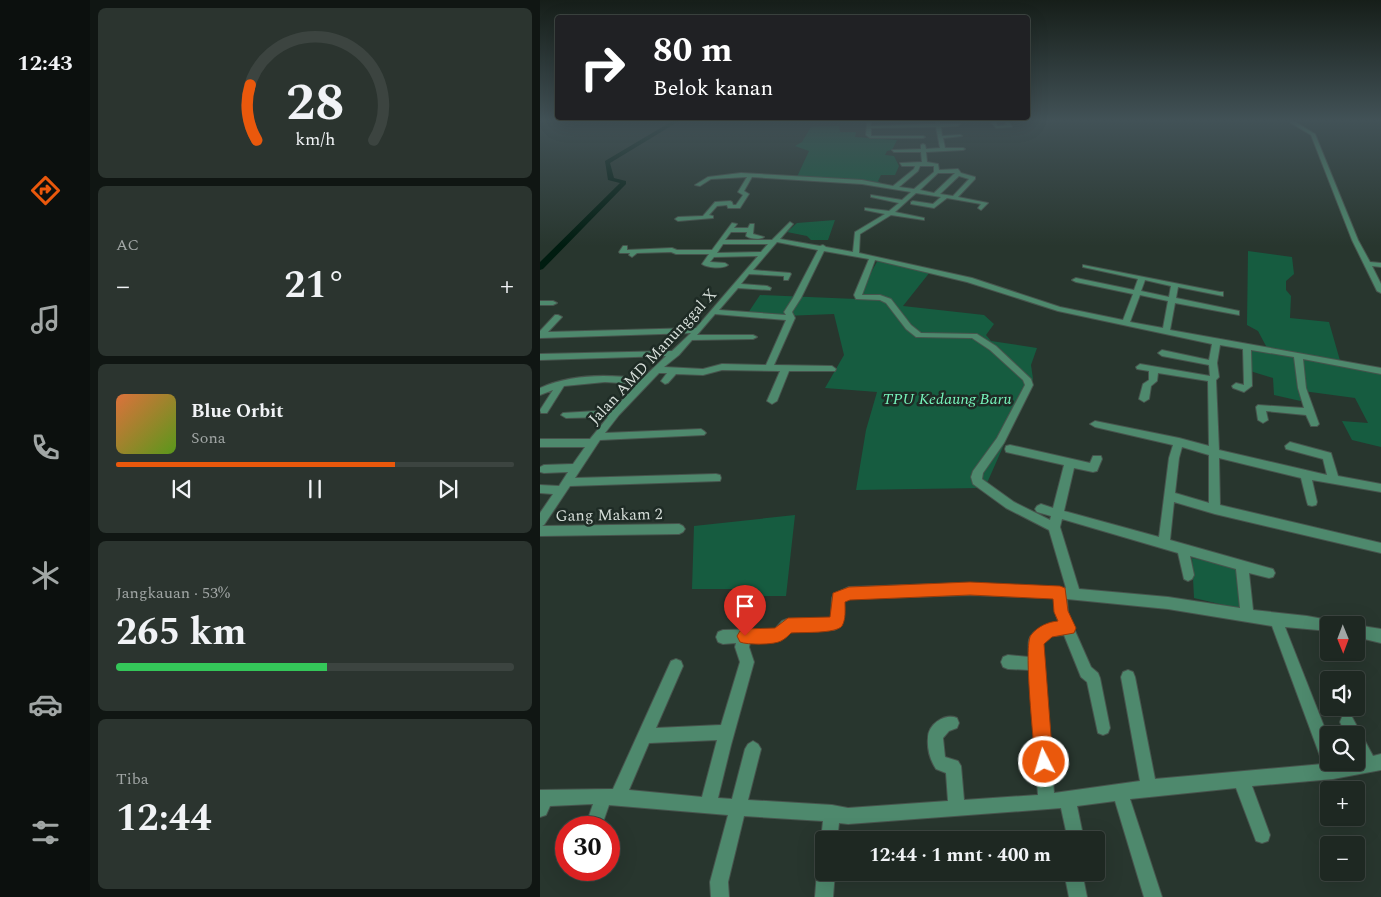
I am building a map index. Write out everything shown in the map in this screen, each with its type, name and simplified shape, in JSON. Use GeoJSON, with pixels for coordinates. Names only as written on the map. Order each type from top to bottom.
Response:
{"type":"FeatureCollection","features":[{"type":"Feature","properties":{"kind":"street"},"geometry":{"type":"LineString","coordinates":[[905,162],[918,165]]}},
{"type":"Feature","properties":{"kind":"street"},"geometry":{"type":"LineString","coordinates":[[895,187],[916,170],[918,165],[922,162]]}},
{"type":"Feature","properties":{"kind":"street"},"geometry":{"type":"LineString","coordinates":[[929,162],[936,165],[937,172]]}},
{"type":"Feature","properties":{"kind":"street"},"geometry":{"type":"LineString","coordinates":[[1324,162],[1355,240],[1381,291]]}},
{"type":"Feature","properties":{"kind":"street"},"geometry":{"type":"LineString","coordinates":[[856,253],[857,234],[889,214],[937,172],[958,171],[958,174],[969,176],[973,180],[954,198]]}},
{"type":"Feature","properties":{"kind":"street"},"geometry":{"type":"LineString","coordinates":[[936,194],[958,174]]}},
{"type":"Feature","properties":{"kind":"street"},"geometry":{"type":"LineString","coordinates":[[698,184],[710,178],[750,177],[862,182],[985,203],[981,208]]}},
{"type":"Feature","properties":{"kind":"street"},"geometry":{"type":"LineString","coordinates":[[705,217],[714,204],[730,203],[730,207],[738,207],[746,194],[741,192],[750,177]]}},
{"type":"Feature","properties":{"kind":"street"},"geometry":{"type":"LineString","coordinates":[[885,186],[873,196],[904,202]]}},
{"type":"Feature","properties":{"kind":"street"},"geometry":{"type":"LineString","coordinates":[[913,203],[934,206],[946,196]]}},
{"type":"Feature","properties":{"kind":"street"},"geometry":{"type":"LineString","coordinates":[[959,208],[966,200]]}},
{"type":"Feature","properties":{"kind":"street"},"geometry":{"type":"LineString","coordinates":[[867,209],[922,219]]}},
{"type":"Feature","properties":{"kind":"street"},"geometry":{"type":"LineString","coordinates":[[678,219],[714,217]]}},
{"type":"Feature","properties":{"kind":"street"},"geometry":{"type":"LineString","coordinates":[[726,265],[705,264],[734,224]]}},
{"type":"Feature","properties":{"kind":"street","name":"Jalan AMD Manunggal X"},"geometry":{"type":"LineString","coordinates":[[540,522],[595,440],[616,413],[644,382],[698,330],[790,224]]}},
{"type":"Feature","properties":{"kind":"street"},"geometry":{"type":"LineString","coordinates":[[730,230],[751,227],[749,236],[856,253],[969,280],[1056,308],[1216,342],[1381,372]]}},
{"type":"Feature","properties":{"kind":"street"},"geometry":{"type":"LineString","coordinates":[[721,242],[775,240]]}},
{"type":"Feature","properties":{"kind":"street"},"geometry":{"type":"LineString","coordinates":[[625,247],[622,252],[672,250],[676,252],[762,254]]}},
{"type":"Feature","properties":{"kind":"street"},"geometry":{"type":"LineString","coordinates":[[791,318],[788,312],[789,308],[797,298],[822,247]]}},
{"type":"Feature","properties":{"kind":"street"},"geometry":{"type":"LineString","coordinates":[[872,257],[858,295],[862,298],[883,298],[891,302],[912,332],[919,334],[974,336],[993,348],[1028,379],[1028,385],[1000,440],[990,457],[977,472],[976,478],[1010,506],[1054,527]]}},
{"type":"Feature","properties":{"kind":"street"},"geometry":{"type":"LineString","coordinates":[[1367,264],[1381,265]]}},
{"type":"Feature","properties":{"kind":"street"},"geometry":{"type":"LineString","coordinates":[[1085,266],[1220,294]]}},
{"type":"Feature","properties":{"kind":"street"},"geometry":{"type":"LineString","coordinates":[[748,272],[788,274],[786,279]]}},
{"type":"Feature","properties":{"kind":"street"},"geometry":{"type":"LineString","coordinates":[[1126,323],[1142,278]]}},
{"type":"Feature","properties":{"kind":"street"},"geometry":{"type":"LineString","coordinates":[[1076,280],[1136,294],[1236,313]]}},
{"type":"Feature","properties":{"kind":"street"},"geometry":{"type":"LineString","coordinates":[[1166,332],[1175,285]]}},
{"type":"Feature","properties":{"kind":"street"},"geometry":{"type":"LineString","coordinates":[[736,286],[767,288]]}},
{"type":"Feature","properties":{"kind":"street"},"geometry":{"type":"LineString","coordinates":[[540,303],[553,303]]}},
{"type":"Feature","properties":{"kind":"street"},"geometry":{"type":"LineString","coordinates":[[713,312],[791,318]]}},
{"type":"Feature","properties":{"kind":"street"},"geometry":{"type":"LineString","coordinates":[[540,336],[558,317]]}},
{"type":"Feature","properties":{"kind":"street"},"geometry":{"type":"LineString","coordinates":[[769,368],[791,318]]}},
{"type":"Feature","properties":{"kind":"street"},"geometry":{"type":"LineString","coordinates":[[540,336],[698,330]]}},
{"type":"Feature","properties":{"kind":"street"},"geometry":{"type":"LineString","coordinates":[[690,338],[752,337]]}},
{"type":"Feature","properties":{"kind":"street"},"geometry":{"type":"LineString","coordinates":[[1215,509],[1212,379],[1215,377],[1213,363],[1216,342]]}},
{"type":"Feature","properties":{"kind":"street"},"geometry":{"type":"LineString","coordinates":[[1236,386],[1244,388],[1248,386],[1247,347]]}},
{"type":"Feature","properties":{"kind":"street"},"geometry":{"type":"LineString","coordinates":[[540,357],[676,353]]}},
{"type":"Feature","properties":{"kind":"street"},"geometry":{"type":"LineString","coordinates":[[1162,353],[1213,363]]}},
{"type":"Feature","properties":{"kind":"street"},"geometry":{"type":"LineString","coordinates":[[1298,356],[1302,388],[1314,424]]}},
{"type":"Feature","properties":{"kind":"street"},"geometry":{"type":"LineString","coordinates":[[658,370],[702,372],[722,367],[832,369]]}},
{"type":"Feature","properties":{"kind":"street"},"geometry":{"type":"LineString","coordinates":[[1140,367],[1212,379]]}},
{"type":"Feature","properties":{"kind":"street"},"geometry":{"type":"LineString","coordinates":[[772,401],[785,369]]}},
{"type":"Feature","properties":{"kind":"street"},"geometry":{"type":"LineString","coordinates":[[1144,399],[1148,382],[1153,382],[1154,369]]}},
{"type":"Feature","properties":{"kind":"street"},"geometry":{"type":"LineString","coordinates":[[665,381],[674,371]]}},
{"type":"Feature","properties":{"kind":"street"},"geometry":{"type":"LineString","coordinates":[[540,392],[561,384],[601,381],[644,382]]}},
{"type":"Feature","properties":{"kind":"street"},"geometry":{"type":"LineString","coordinates":[[544,411],[561,384]]}},
{"type":"Feature","properties":{"kind":"street"},"geometry":{"type":"LineString","coordinates":[[1262,420],[1261,407],[1311,412]]}},
{"type":"Feature","properties":{"kind":"street"},"geometry":{"type":"LineString","coordinates":[[566,415],[616,413]]}},
{"type":"Feature","properties":{"kind":"street"},"geometry":{"type":"LineString","coordinates":[[1095,424],[1200,447],[1215,454],[1306,475],[1381,488]]}},
{"type":"Feature","properties":{"kind":"street"},"geometry":{"type":"LineString","coordinates":[[540,443],[701,432]]}},
{"type":"Feature","properties":{"kind":"street"},"geometry":{"type":"LineString","coordinates":[[1164,543],[1174,458],[1178,442]]}},
{"type":"Feature","properties":{"kind":"street"},"geometry":{"type":"LineString","coordinates":[[1290,446],[1327,456],[1334,480]]}},
{"type":"Feature","properties":{"kind":"street"},"geometry":{"type":"LineString","coordinates":[[1010,449],[1093,468],[1096,459]]}},
{"type":"Feature","properties":{"kind":"street"},"geometry":{"type":"LineString","coordinates":[[1070,463],[1054,527],[1067,594],[1061,612],[1086,672],[1092,678],[1102,728]]}},
{"type":"Feature","properties":{"kind":"street"},"geometry":{"type":"LineString","coordinates":[[544,469],[576,468]]}},
{"type":"Feature","properties":{"kind":"street"},"geometry":{"type":"LineString","coordinates":[[1306,475],[1312,502]]}},
{"type":"Feature","properties":{"kind":"street"},"geometry":{"type":"LineString","coordinates":[[540,489],[716,478]]}},
{"type":"Feature","properties":{"kind":"street"},"geometry":{"type":"LineString","coordinates":[[1170,496],[1215,509],[1276,521],[1335,538],[1381,548]]}},
{"type":"Feature","properties":{"kind":"street"},"geometry":{"type":"LineString","coordinates":[[1041,509],[1269,573]]}},
{"type":"Feature","properties":{"kind":"street","name":"Gang Makam 2"},"geometry":{"type":"LineString","coordinates":[[540,532],[596,529],[679,529]]}},
{"type":"Feature","properties":{"kind":"street"},"geometry":{"type":"LineString","coordinates":[[1182,548],[1188,575]]}},
{"type":"Feature","properties":{"kind":"street"},"geometry":{"type":"LineString","coordinates":[[1242,565],[1244,595],[1248,616]]}},
{"type":"Feature","properties":{"kind":"street"},"geometry":{"type":"LineString","coordinates":[[723,637],[778,635],[788,626],[834,624],[837,620],[838,598],[848,594],[970,589],[1067,594],[1168,604],[1276,620],[1320,624]]}},
{"type":"Feature","properties":{"kind":"street"},"geometry":{"type":"LineString","coordinates":[[1276,620],[1320,737]]}},
{"type":"Feature","properties":{"kind":"street"},"geometry":{"type":"LineString","coordinates":[[1047,802],[1036,664],[1036,640],[1049,630],[1068,628]]}},
{"type":"Feature","properties":{"kind":"street"},"geometry":{"type":"LineString","coordinates":[[1365,633],[1381,636]]}},
{"type":"Feature","properties":{"kind":"street"},"geometry":{"type":"LineString","coordinates":[[708,806],[747,662],[742,646],[745,636]]}},
{"type":"Feature","properties":{"kind":"street"},"geometry":{"type":"LineString","coordinates":[[1008,662],[1036,664]]}},
{"type":"Feature","properties":{"kind":"street"},"geometry":{"type":"LineString","coordinates":[[600,816],[645,736],[676,666]]}},
{"type":"Feature","properties":{"kind":"street"},"geometry":{"type":"LineString","coordinates":[[1128,678],[1149,788]]}},
{"type":"Feature","properties":{"kind":"street"},"geometry":{"type":"LineString","coordinates":[[952,723],[946,724],[935,736],[938,759],[941,764],[953,766],[957,808]]}},
{"type":"Feature","properties":{"kind":"street"},"geometry":{"type":"LineString","coordinates":[[645,736],[727,732]]}},
{"type":"Feature","properties":{"kind":"street"},"geometry":{"type":"LineString","coordinates":[[720,897],[719,882],[753,749]]}},
{"type":"Feature","properties":{"kind":"street"},"geometry":{"type":"LineString","coordinates":[[1365,751],[1375,764]]}},
{"type":"Feature","properties":{"kind":"street"},"geometry":{"type":"LineString","coordinates":[[542,802],[611,796],[708,806],[738,806],[839,815],[1047,802],[1120,791],[1241,779],[1320,766]]}},
{"type":"Feature","properties":{"kind":"street"},"geometry":{"type":"LineString","coordinates":[[1241,779],[1262,835]]}},
{"type":"Feature","properties":{"kind":"street"},"geometry":{"type":"LineString","coordinates":[[1120,791],[1153,897]]}},
{"type":"Feature","properties":{"kind":"street"},"geometry":{"type":"LineString","coordinates":[[1068,799],[1074,831]]}},
{"type":"Feature","properties":{"kind":"street"},"geometry":{"type":"LineString","coordinates":[[833,831],[839,815]]}},
{"type":"Feature","properties":{"kind":"street"},"geometry":{"type":"LineString","coordinates":[[824,897],[825,881]]}},
{"type":"Feature","properties":{"kind":"street"},"geometry":{"type":"LineString","coordinates":[[1075,881],[1078,897]]}},
{"type":"Feature","properties":{"kind":"green space"},"geometry":{"type":"Polygon","coordinates":[[[804,162],[897,162],[899,166],[895,175],[881,175],[878,181],[884,186],[867,183],[796,179],[804,162]]]}},
{"type":"Feature","properties":{"kind":"green space"},"geometry":{"type":"Polygon","coordinates":[[[835,220],[828,240],[811,240],[807,236],[787,232],[797,223],[835,220]]]}},
{"type":"Feature","properties":{"kind":"green space"},"geometry":{"type":"Polygon","coordinates":[[[1248,251],[1292,257],[1294,274],[1286,281],[1286,290],[1291,296],[1290,318],[1329,322],[1341,364],[1381,370],[1381,447],[1352,440],[1342,421],[1368,423],[1355,398],[1303,391],[1305,402],[1274,395],[1273,378],[1250,371],[1250,347],[1266,346],[1258,331],[1247,325],[1248,251]]]}},
{"type":"Feature","properties":{"kind":"green space","name":"TPU Kedaung Baru"},"geometry":{"type":"Polygon","coordinates":[[[878,260],[930,272],[903,306],[984,315],[994,324],[986,335],[991,341],[1037,348],[1031,365],[1033,379],[987,483],[978,488],[856,490],[866,430],[877,392],[825,388],[844,355],[834,314],[784,316],[748,313],[760,295],[856,299],[878,260]]]}},
{"type":"Feature","properties":{"kind":"green space"},"geometry":{"type":"Polygon","coordinates":[[[795,515],[786,596],[742,596],[740,589],[692,589],[694,526],[795,515]]]}},
{"type":"Feature","properties":{"kind":"green space"},"geometry":{"type":"Polygon","coordinates":[[[1192,558],[1237,567],[1241,609],[1194,598],[1192,558]]]}},
{"type":"Feature","properties":{"kind":"waterway"},"geometry":{"type":"LineString","coordinates":[[540,267],[623,184],[624,182],[611,180],[607,162]]}},
{"type":"Feature","properties":{"kind":"route"},"geometry":{"type":"LineString","coordinates":[[745,636],[778,635],[788,626],[804,624],[832,625],[837,620],[838,598],[849,593],[970,589],[1060,593],[1061,612],[1068,628],[1049,630],[1036,640],[1036,664],[1044,762]]}}]}
